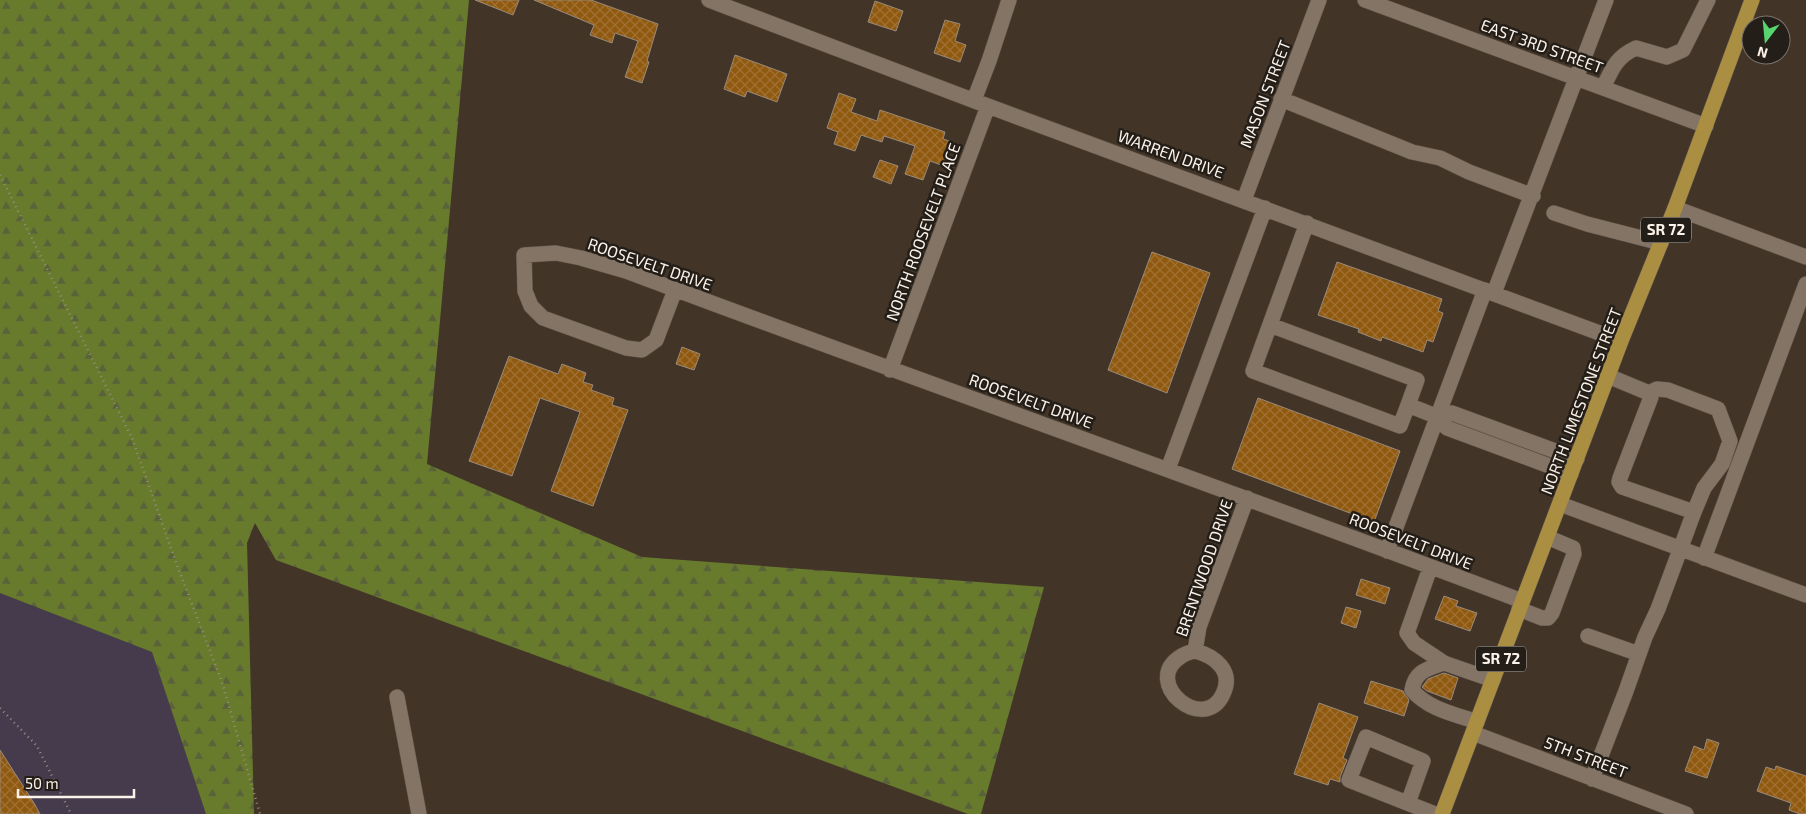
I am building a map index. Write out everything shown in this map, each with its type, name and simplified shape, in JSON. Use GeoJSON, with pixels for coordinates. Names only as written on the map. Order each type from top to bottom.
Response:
{"type":"FeatureCollection","features":[{"type":"Feature","properties":{"kind":"main road","name":"NORTH LIMESTONE STREET"},"geometry":{"type":"LineString","coordinates":[[1442,814],[1608,376],[1675,208],[1752,0]]}},
{"type":"Feature","properties":{"kind":"street","name":"WARREN DRIVE"},"geometry":{"type":"LineString","coordinates":[[709,0],[1622,342]]}},
{"type":"Feature","properties":{"kind":"street"},"geometry":{"type":"LineString","coordinates":[[974,100],[989,62],[1009,0]]}},
{"type":"Feature","properties":{"kind":"street","name":"MASON STREET"},"geometry":{"type":"LineString","coordinates":[[1244,200],[1320,0]]}},
{"type":"Feature","properties":{"kind":"street","name":"EAST 3RD STREET"},"geometry":{"type":"LineString","coordinates":[[1365,0],[1706,126]]}},
{"type":"Feature","properties":{"kind":"street"},"geometry":{"type":"LineString","coordinates":[[1387,551],[1438,417],[1490,292],[1533,196],[1606,0]]}},
{"type":"Feature","properties":{"kind":"street"},"geometry":{"type":"LineString","coordinates":[[1604,88],[1612,69],[1624,53],[1636,48],[1667,57],[1683,50],[1708,0]]}},
{"type":"Feature","properties":{"kind":"street"},"geometry":{"type":"LineString","coordinates":[[1281,99],[1412,152],[1440,158],[1469,172],[1533,196]]}},
{"type":"Feature","properties":{"kind":"street","name":"NORTH ROOSEVELT PLACE"},"geometry":{"type":"LineString","coordinates":[[890,370],[988,106]]}},
{"type":"Feature","properties":{"kind":"street"},"geometry":{"type":"LineString","coordinates":[[1168,469],[1265,208]]}},
{"type":"Feature","properties":{"kind":"street"},"geometry":{"type":"LineString","coordinates":[[1675,208],[1806,257]]}},
{"type":"Feature","properties":{"kind":"street"},"geometry":{"type":"LineString","coordinates":[[1554,213],[1586,224],[1661,243]]}},
{"type":"Feature","properties":{"kind":"street"},"geometry":{"type":"LineString","coordinates":[[1270,325],[1417,380],[1400,426],[1253,370],[1307,223]]}},
{"type":"Feature","properties":{"kind":"street","name":"ROOSEVELT DRIVE"},"geometry":{"type":"LineString","coordinates":[[675,290],[656,340],[642,350],[626,348],[543,318],[531,306],[525,291],[524,255],[556,253],[626,271],[890,370],[1168,469],[1387,551],[1520,605],[1542,618],[1548,618],[1552,613],[1574,554],[1573,548],[1547,537]]}},
{"type":"Feature","properties":{"kind":"street"},"geometry":{"type":"LineString","coordinates":[[1704,558],[1806,284]]}},
{"type":"Feature","properties":{"kind":"street"},"geometry":{"type":"LineString","coordinates":[[1592,779],[1694,512],[1704,488],[1722,464],[1730,440],[1718,409],[1668,390],[1657,389],[1649,393],[1608,376]]}},
{"type":"Feature","properties":{"kind":"street"},"geometry":{"type":"LineString","coordinates":[[1649,393],[1651,397],[1619,482],[1622,487],[1694,512]]}},
{"type":"Feature","properties":{"kind":"street"},"geometry":{"type":"LineString","coordinates":[[1408,405],[1438,417],[1447,428],[1571,474]]}},
{"type":"Feature","properties":{"kind":"street"},"geometry":{"type":"LineString","coordinates":[[1438,417],[1452,413],[1577,459]]}},
{"type":"Feature","properties":{"kind":"street"},"geometry":{"type":"LineString","coordinates":[[1476,438],[1481,423]]}},
{"type":"Feature","properties":{"kind":"street","name":"BRENTWOOD DRIVE"},"geometry":{"type":"LineString","coordinates":[[1194,650],[1199,627],[1247,498]]}},
{"type":"Feature","properties":{"kind":"street"},"geometry":{"type":"LineString","coordinates":[[1560,504],[1806,596]]}},
{"type":"Feature","properties":{"kind":"street"},"geometry":{"type":"LineString","coordinates":[[1430,568],[1408,633],[1414,643],[1444,663],[1494,680]]}},
{"type":"Feature","properties":{"kind":"street"},"geometry":{"type":"LineString","coordinates":[[1588,636],[1639,654]]}},
{"type":"Feature","properties":{"kind":"street","name":"5TH STREET"},"geometry":{"type":"LineString","coordinates":[[1444,663],[1418,674],[1413,682],[1412,690],[1418,698],[1475,728],[1592,779],[1686,814]]}},
{"type":"Feature","properties":{"kind":"street"},"geometry":{"type":"LineString","coordinates":[[397,697],[419,814]]}},
{"type":"Feature","properties":{"kind":"street"},"geometry":{"type":"LineString","coordinates":[[1408,803],[1423,761],[1366,737],[1350,780],[1435,814]]}},
{"type":"Feature","properties":{"kind":"path"},"geometry":{"type":"LineString","coordinates":[[0,174],[132,438],[178,568],[222,682],[260,814]]}},
{"type":"Feature","properties":{"kind":"path"},"geometry":{"type":"LineString","coordinates":[[0,708],[37,746],[71,814]]}},
{"type":"Feature","properties":{"kind":"shaded area"},"geometry":{"type":"Polygon","coordinates":[[[0,593],[152,652],[206,814],[0,814],[0,593]]]}},
{"type":"Feature","properties":{"kind":"green space"},"geometry":{"type":"Polygon","coordinates":[[[0,0],[469,0],[427,464],[642,557],[1044,587],[981,814],[968,814],[276,560],[255,523],[247,543],[254,814],[206,814],[152,652],[0,593],[0,0]]]}},
{"type":"Feature","properties":{"kind":"building"},"geometry":{"type":"Polygon","coordinates":[[[475,0],[519,0],[513,15],[475,0]]]}},
{"type":"Feature","properties":{"kind":"building"},"geometry":{"type":"Polygon","coordinates":[[[534,0],[591,0],[658,24],[642,83],[625,77],[638,41],[615,33],[612,43],[590,35],[594,25],[534,0]]]}},
{"type":"Feature","properties":{"kind":"building"},"geometry":{"type":"Polygon","coordinates":[[[875,1],[903,11],[896,31],[868,22],[875,1]]]}},
{"type":"Feature","properties":{"kind":"building"},"geometry":{"type":"Polygon","coordinates":[[[945,20],[960,24],[955,41],[966,45],[960,62],[934,53],[945,20]]]}},
{"type":"Feature","properties":{"kind":"building"},"geometry":{"type":"Polygon","coordinates":[[[735,55],[787,74],[777,102],[747,91],[745,97],[724,89],[735,55]]]}},
{"type":"Feature","properties":{"kind":"building"},"geometry":{"type":"Polygon","coordinates":[[[839,93],[856,99],[851,112],[877,121],[880,110],[945,132],[943,139],[952,142],[944,166],[930,161],[923,180],[905,174],[915,146],[884,136],[882,142],[861,135],[855,151],[834,144],[838,132],[827,128],[839,93]]]}},
{"type":"Feature","properties":{"kind":"building"},"geometry":{"type":"Polygon","coordinates":[[[880,160],[898,166],[891,184],[873,177],[880,160]]]}},
{"type":"Feature","properties":{"kind":"building"},"geometry":{"type":"Polygon","coordinates":[[[1152,252],[1210,273],[1167,393],[1108,370],[1152,252]]]}},
{"type":"Feature","properties":{"kind":"building"},"geometry":{"type":"Polygon","coordinates":[[[1337,262],[1442,299],[1438,311],[1443,313],[1433,342],[1427,340],[1423,352],[1382,337],[1381,341],[1358,332],[1359,329],[1318,315],[1337,262]]]}},
{"type":"Feature","properties":{"kind":"building"},"geometry":{"type":"Polygon","coordinates":[[[682,347],[700,354],[694,370],[676,364],[682,347]]]}},
{"type":"Feature","properties":{"kind":"building"},"geometry":{"type":"Polygon","coordinates":[[[509,356],[558,374],[562,364],[586,373],[583,382],[593,385],[591,390],[614,398],[612,405],[628,410],[593,506],[551,491],[580,412],[540,398],[512,476],[469,461],[509,356]]]}},
{"type":"Feature","properties":{"kind":"building"},"geometry":{"type":"Polygon","coordinates":[[[1258,398],[1400,451],[1374,522],[1232,469],[1258,398]]]}},
{"type":"Feature","properties":{"kind":"building"},"geometry":{"type":"Polygon","coordinates":[[[1361,579],[1390,588],[1385,604],[1356,595],[1361,579]]]}},
{"type":"Feature","properties":{"kind":"building"},"geometry":{"type":"Polygon","coordinates":[[[1444,596],[1458,601],[1456,606],[1477,613],[1470,631],[1435,619],[1444,596]]]}},
{"type":"Feature","properties":{"kind":"building"},"geometry":{"type":"Polygon","coordinates":[[[1346,607],[1361,611],[1356,628],[1341,623],[1346,607]]]}},
{"type":"Feature","properties":{"kind":"building"},"geometry":{"type":"Polygon","coordinates":[[[1444,673],[1458,678],[1451,700],[1427,691],[1422,687],[1428,679],[1444,673]]]}},
{"type":"Feature","properties":{"kind":"building"},"geometry":{"type":"Polygon","coordinates":[[[1371,681],[1403,691],[1409,700],[1404,716],[1364,703],[1371,681]]]}},
{"type":"Feature","properties":{"kind":"building"},"geometry":{"type":"Polygon","coordinates":[[[1319,703],[1358,717],[1343,758],[1347,760],[1340,777],[1340,782],[1330,779],[1328,785],[1294,774],[1319,703]]]}},
{"type":"Feature","properties":{"kind":"building"},"geometry":{"type":"Polygon","coordinates":[[[1707,739],[1719,743],[1707,778],[1685,771],[1694,746],[1704,750],[1707,739]]]}},
{"type":"Feature","properties":{"kind":"building"},"geometry":{"type":"Polygon","coordinates":[[[0,750],[34,803],[40,814],[0,814],[0,750]]]}},
{"type":"Feature","properties":{"kind":"building"},"geometry":{"type":"Polygon","coordinates":[[[1776,766],[1806,776],[1806,814],[1789,810],[1791,803],[1757,791],[1766,767],[1775,770],[1776,766]]]}}]}
